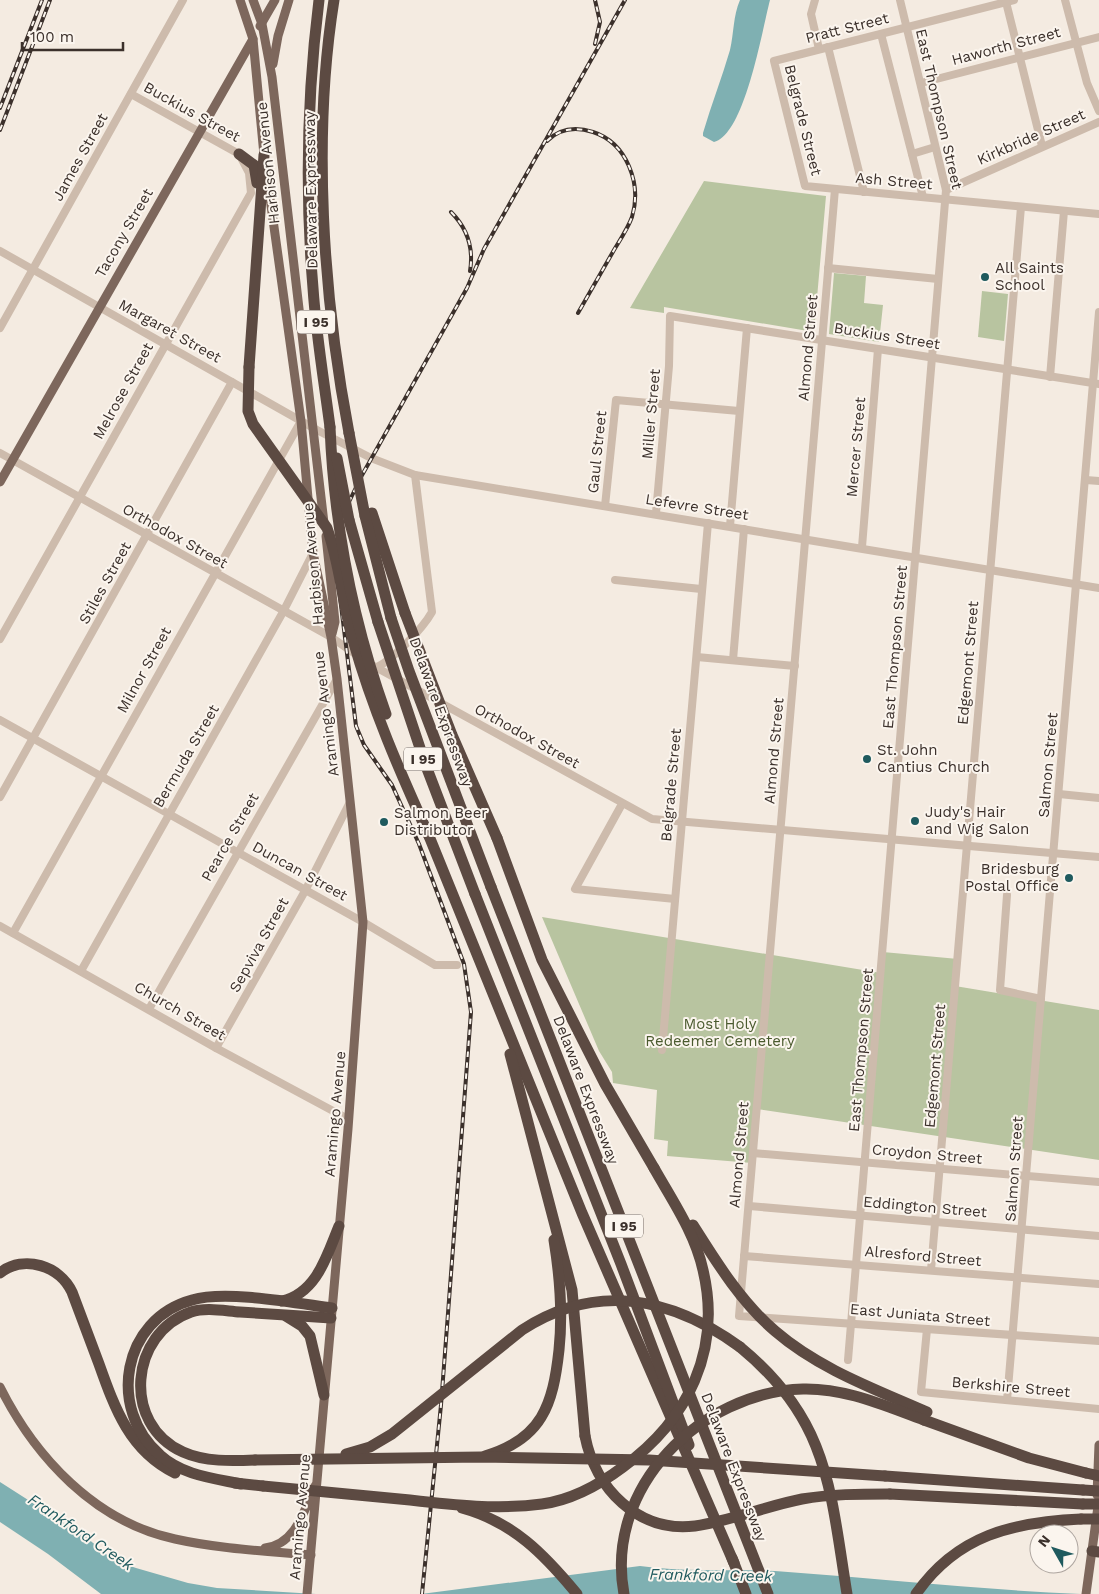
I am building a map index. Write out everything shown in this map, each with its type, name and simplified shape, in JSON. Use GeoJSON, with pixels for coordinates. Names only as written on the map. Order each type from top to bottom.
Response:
{"type":"FeatureCollection","features":[{"type":"Feature","properties":{"kind":"highway","name":"Delaware Expressway"},"geometry":{"type":"LineString","coordinates":[[319,0],[310,85],[308,187],[313,290],[330,427],[350,520],[378,622],[426,766],[621,1264],[746,1594]]}},
{"type":"Feature","properties":{"kind":"highway","name":"Delaware Expressway"},"geometry":{"type":"LineString","coordinates":[[334,2],[325,109],[324,214],[334,346],[349,433],[391,618],[408,671],[491,887],[768,1594]]}},
{"type":"Feature","properties":{"kind":"highway"},"geometry":{"type":"LineString","coordinates":[[238,154],[251,162],[257,171],[258,220]]}},
{"type":"Feature","properties":{"kind":"highway"},"geometry":{"type":"LineString","coordinates":[[264,155],[258,220],[248,412],[262,439],[327,528],[333,545],[346,611],[365,680],[406,785],[429,836],[582,1213],[734,1563]]}},
{"type":"Feature","properties":{"kind":"highway"},"geometry":{"type":"LineString","coordinates":[[330,427],[334,493],[352,597],[370,666],[429,836]]}},
{"type":"Feature","properties":{"kind":"highway"},"geometry":{"type":"LineString","coordinates":[[1,1271],[23,1264],[40,1265],[55,1272],[65,1280],[72,1292],[121,1421],[146,1454],[161,1466],[187,1478],[212,1483],[241,1484],[448,1504],[524,1506],[560,1501],[577,1495],[614,1475],[647,1448],[672,1421],[698,1374],[705,1349],[708,1321],[706,1286],[699,1254],[654,1168],[605,1084],[542,960],[512,879],[452,735],[369,515]]}},
{"type":"Feature","properties":{"kind":"highway"},"geometry":{"type":"LineString","coordinates":[[482,967],[520,1085],[572,1290],[585,1436],[594,1467],[605,1485],[620,1501],[649,1519],[671,1526],[709,1523],[817,1496],[890,1494],[1083,1504],[1098,1508]]}},
{"type":"Feature","properties":{"kind":"highway"},"geometry":{"type":"LineString","coordinates":[[654,1168],[732,1284],[775,1331],[824,1365],[925,1416],[1029,1458],[1099,1476]]}},
{"type":"Feature","properties":{"kind":"highway"},"geometry":{"type":"LineString","coordinates":[[481,1457],[500,1452],[519,1441],[541,1419],[554,1390],[561,1327],[559,1270],[543,1177]]}},
{"type":"Feature","properties":{"kind":"highway"},"geometry":{"type":"LineString","coordinates":[[279,1302],[297,1295],[313,1281],[339,1226]]}},
{"type":"Feature","properties":{"kind":"highway"},"geometry":{"type":"LineString","coordinates":[[241,1484],[187,1472],[160,1456],[149,1445],[131,1414],[128,1382],[130,1364],[135,1348],[145,1331],[161,1315],[176,1306],[192,1300],[210,1297],[279,1302],[331,1313]]}},
{"type":"Feature","properties":{"kind":"highway"},"geometry":{"type":"LineString","coordinates":[[332,1458],[381,1441],[522,1330],[545,1316],[572,1306],[611,1300],[650,1304],[702,1323],[740,1347],[767,1370],[788,1395],[812,1435],[829,1483],[847,1594]]}},
{"type":"Feature","properties":{"kind":"highway"},"geometry":{"type":"LineString","coordinates":[[331,1313],[284,1315],[214,1310],[191,1312],[170,1325],[161,1334],[148,1354],[141,1379],[140,1398],[143,1410],[151,1426],[162,1439],[192,1456],[229,1461],[481,1457],[658,1460],[1099,1491]]}},
{"type":"Feature","properties":{"kind":"highway"},"geometry":{"type":"LineString","coordinates":[[284,1315],[302,1326],[310,1336],[324,1395]]}},
{"type":"Feature","properties":{"kind":"highway"},"geometry":{"type":"LineString","coordinates":[[624,1594],[623,1562],[627,1534],[634,1508],[647,1481],[664,1457],[678,1442],[695,1427],[720,1411],[768,1393],[820,1390],[866,1399],[925,1416]]}},
{"type":"Feature","properties":{"kind":"highway"},"geometry":{"type":"LineString","coordinates":[[448,1504],[490,1517],[518,1532],[543,1554],[577,1594]]}},
{"type":"Feature","properties":{"kind":"highway"},"geometry":{"type":"LineString","coordinates":[[916,1594],[932,1573],[968,1545],[997,1531],[1032,1522],[1081,1519],[1098,1508]]}},
{"type":"Feature","properties":{"kind":"main road","name":"Harbison Avenue"},"geometry":{"type":"LineString","coordinates":[[240,0],[253,39],[264,155],[301,421],[313,553],[331,637]]}},
{"type":"Feature","properties":{"kind":"main road","name":"Harbison Avenue"},"geometry":{"type":"LineString","coordinates":[[253,0],[262,24],[272,77],[335,622],[331,637]]}},
{"type":"Feature","properties":{"kind":"main road","name":"Tacony Street"},"geometry":{"type":"LineString","coordinates":[[0,482],[98,306],[275,0]]}},
{"type":"Feature","properties":{"kind":"main road"},"geometry":{"type":"LineString","coordinates":[[272,77],[278,36],[289,0]]}},
{"type":"Feature","properties":{"kind":"main road","name":"Aramingo Avenue"},"geometry":{"type":"LineString","coordinates":[[307,1594],[363,922],[351,801],[331,637]]}},
{"type":"Feature","properties":{"kind":"main road"},"geometry":{"type":"LineString","coordinates":[[0,1386],[24,1428],[50,1463],[74,1486],[133,1526],[174,1539],[311,1555]]}},
{"type":"Feature","properties":{"kind":"main road"},"geometry":{"type":"LineString","coordinates":[[1086,1594],[1095,1551],[1099,1446]]}},
{"type":"Feature","properties":{"kind":"main road"},"geometry":{"type":"LineString","coordinates":[[251,1549],[277,1545],[294,1533],[318,1479]]}},
{"type":"Feature","properties":{"kind":"street","name":"James Street"},"geometry":{"type":"LineString","coordinates":[[0,328],[183,0]]}},
{"type":"Feature","properties":{"kind":"street"},"geometry":{"type":"LineString","coordinates":[[815,0],[811,14],[819,49]]}},
{"type":"Feature","properties":{"kind":"street","name":"East Thompson Street"},"geometry":{"type":"LineString","coordinates":[[848,1360],[917,557],[946,190],[900,0]]}},
{"type":"Feature","properties":{"kind":"street"},"geometry":{"type":"LineString","coordinates":[[1066,0],[1087,83],[1099,111]]}},
{"type":"Feature","properties":{"kind":"street"},"geometry":{"type":"LineString","coordinates":[[1010,1],[1020,57],[1042,146]]}},
{"type":"Feature","properties":{"kind":"street","name":"Pratt Street"},"geometry":{"type":"LineString","coordinates":[[774,61],[1010,1]]}},
{"type":"Feature","properties":{"kind":"street"},"geometry":{"type":"LineString","coordinates":[[881,34],[923,197]]}},
{"type":"Feature","properties":{"kind":"street","name":"Haworth Street"},"geometry":{"type":"LineString","coordinates":[[920,83],[1099,37]]}},
{"type":"Feature","properties":{"kind":"street"},"geometry":{"type":"LineString","coordinates":[[828,47],[864,192]]}},
{"type":"Feature","properties":{"kind":"street","name":"Belgrade Street"},"geometry":{"type":"LineString","coordinates":[[774,61],[805,186]]}},
{"type":"Feature","properties":{"kind":"street","name":"Buckius Street"},"geometry":{"type":"LineString","coordinates":[[131,94],[238,154]]}},
{"type":"Feature","properties":{"kind":"street","name":"Kirkbride Street"},"geometry":{"type":"LineString","coordinates":[[946,190],[1099,122]]}},
{"type":"Feature","properties":{"kind":"street"},"geometry":{"type":"LineString","coordinates":[[912,154],[935,147]]}},
{"type":"Feature","properties":{"kind":"street","name":"Melrose Street"},"geometry":{"type":"LineString","coordinates":[[0,639],[251,193],[248,173],[238,154]]}},
{"type":"Feature","properties":{"kind":"street","name":"Ash Street"},"geometry":{"type":"LineString","coordinates":[[805,186],[1099,214]]}},
{"type":"Feature","properties":{"kind":"street","name":"Almond Street"},"geometry":{"type":"LineString","coordinates":[[739,1316],[835,189]]}},
{"type":"Feature","properties":{"kind":"street","name":"Edgemont Street"},"geometry":{"type":"LineString","coordinates":[[930,1270],[936,1221],[1021,207]]}},
{"type":"Feature","properties":{"kind":"street"},"geometry":{"type":"LineString","coordinates":[[1050,377],[1064,211]]}},
{"type":"Feature","properties":{"kind":"street","name":"Margaret Street"},"geometry":{"type":"LineString","coordinates":[[0,251],[301,421]]}},
{"type":"Feature","properties":{"kind":"street"},"geometry":{"type":"LineString","coordinates":[[828,268],[938,279]]}},
{"type":"Feature","properties":{"kind":"street","name":"Salmon Street"},"geometry":{"type":"LineString","coordinates":[[1007,1400],[1014,1337],[1086,480],[1096,384],[1099,312]]}},
{"type":"Feature","properties":{"kind":"street","name":"Buckius Street"},"geometry":{"type":"LineString","coordinates":[[670,316],[1096,384]]}},
{"type":"Feature","properties":{"kind":"street","name":"Miller Street"},"geometry":{"type":"LineString","coordinates":[[656,514],[666,405],[670,316]]}},
{"type":"Feature","properties":{"kind":"street"},"geometry":{"type":"LineString","coordinates":[[730,526],[747,328]]}},
{"type":"Feature","properties":{"kind":"street","name":"Mercer Street"},"geometry":{"type":"LineString","coordinates":[[862,548],[878,349]]}},
{"type":"Feature","properties":{"kind":"street","name":"Stiles Street"},"geometry":{"type":"LineString","coordinates":[[0,797],[232,382]]}},
{"type":"Feature","properties":{"kind":"street","name":"Gaul Street"},"geometry":{"type":"LineString","coordinates":[[605,506],[616,401],[666,405]]}},
{"type":"Feature","properties":{"kind":"street"},"geometry":{"type":"LineString","coordinates":[[666,405],[739,411]]}},
{"type":"Feature","properties":{"kind":"street","name":"Lefevre Street"},"geometry":{"type":"LineString","coordinates":[[301,421],[371,458],[414,475],[806,538],[1099,588]]}},
{"type":"Feature","properties":{"kind":"street","name":"Milnor Street"},"geometry":{"type":"LineString","coordinates":[[13,933],[301,421]]}},
{"type":"Feature","properties":{"kind":"street","name":"Orthodox Street"},"geometry":{"type":"LineString","coordinates":[[0,453],[214,574],[331,637],[375,668],[652,819],[1099,857]]}},
{"type":"Feature","properties":{"kind":"street"},"geometry":{"type":"LineString","coordinates":[[375,668],[382,665],[398,650],[426,621],[432,612],[414,475]]}},
{"type":"Feature","properties":{"kind":"street"},"geometry":{"type":"LineString","coordinates":[[1086,480],[1099,481]]}},
{"type":"Feature","properties":{"kind":"street","name":"Belgrade Street"},"geometry":{"type":"LineString","coordinates":[[662,1050],[708,523]]}},
{"type":"Feature","properties":{"kind":"street"},"geometry":{"type":"LineString","coordinates":[[733,660],[744,529]]}},
{"type":"Feature","properties":{"kind":"street","name":"Bermuda Street"},"geometry":{"type":"LineString","coordinates":[[81,971],[283,612],[313,553]]}},
{"type":"Feature","properties":{"kind":"street"},"geometry":{"type":"LineString","coordinates":[[615,580],[701,589]]}},
{"type":"Feature","properties":{"kind":"street"},"geometry":{"type":"LineString","coordinates":[[697,657],[795,666]]}},
{"type":"Feature","properties":{"kind":"street","name":"Pearce Street"},"geometry":{"type":"LineString","coordinates":[[149,1009],[337,679]]}},
{"type":"Feature","properties":{"kind":"street","name":"Duncan Street"},"geometry":{"type":"LineString","coordinates":[[0,720],[363,922],[436,965],[457,965]]}},
{"type":"Feature","properties":{"kind":"street"},"geometry":{"type":"LineString","coordinates":[[1059,794],[1099,798]]}},
{"type":"Feature","properties":{"kind":"street","name":"Sepviva Street"},"geometry":{"type":"LineString","coordinates":[[216,1048],[305,891],[351,801]]}},
{"type":"Feature","properties":{"kind":"street"},"geometry":{"type":"LineString","coordinates":[[622,804],[575,889],[585,892],[675,899]]}},
{"type":"Feature","properties":{"kind":"street"},"geometry":{"type":"LineString","coordinates":[[1007,895],[1000,990],[1005,993],[1041,999]]}},
{"type":"Feature","properties":{"kind":"street","name":"Church Street"},"geometry":{"type":"LineString","coordinates":[[0,926],[216,1048],[348,1118]]}},
{"type":"Feature","properties":{"kind":"street","name":"Croydon Street"},"geometry":{"type":"LineString","coordinates":[[753,1153],[1099,1182]]}},
{"type":"Feature","properties":{"kind":"street","name":"Eddington Street"},"geometry":{"type":"LineString","coordinates":[[749,1206],[1099,1236]]}},
{"type":"Feature","properties":{"kind":"street","name":"Alresford Street"},"geometry":{"type":"LineString","coordinates":[[744,1256],[1099,1284]]}},
{"type":"Feature","properties":{"kind":"street","name":"East Juniata Street"},"geometry":{"type":"LineString","coordinates":[[739,1316],[852,1322],[1014,1337],[1099,1342]]}},
{"type":"Feature","properties":{"kind":"street","name":"Berkshire Street"},"geometry":{"type":"LineString","coordinates":[[927,1329],[921,1392],[1099,1408]]}},
{"type":"Feature","properties":{"kind":"green space"},"geometry":{"type":"Polygon","coordinates":[[[704,181],[826,196],[814,332],[664,307],[664,313],[630,308],[704,181]]]}},
{"type":"Feature","properties":{"kind":"green space"},"geometry":{"type":"Polygon","coordinates":[[[834,273],[866,276],[864,303],[883,305],[879,342],[829,334],[834,273]]]}},
{"type":"Feature","properties":{"kind":"green space"},"geometry":{"type":"Polygon","coordinates":[[[982,291],[1008,294],[1004,341],[978,337],[982,291]]]}},
{"type":"Feature","properties":{"kind":"green space","name":"Most Holy Redeemer Cemetery"},"geometry":{"type":"Polygon","coordinates":[[[542,917],[881,973],[883,952],[958,959],[955,986],[1099,1010],[1099,1160],[757,1109],[752,1163],[667,1156],[668,1141],[654,1139],[657,1090],[613,1083],[612,1072],[599,1051],[542,917]]]}},
{"type":"Feature","properties":{"kind":"water"},"geometry":{"type":"Polygon","coordinates":[[[740,0],[770,0],[751,79],[743,101],[735,121],[725,135],[714,142],[703,136],[703,133],[730,50],[736,12],[740,0]]]}},
{"type":"Feature","properties":{"kind":"water"},"geometry":{"type":"Polygon","coordinates":[[[0,1482],[86,1537],[113,1560],[188,1583],[217,1588],[316,1594],[101,1594],[48,1554],[0,1522],[0,1482]]]}},
{"type":"Feature","properties":{"kind":"water","name":"Frankford Creek"},"geometry":{"type":"Polygon","coordinates":[[[640,1566],[788,1572],[1081,1594],[421,1594],[640,1566]]]}},
{"type":"Feature","properties":{"kind":"railway"},"geometry":{"type":"LineString","coordinates":[[0,108],[42,0]]}},
{"type":"Feature","properties":{"kind":"railway"},"geometry":{"type":"LineString","coordinates":[[0,130],[50,0]]}},
{"type":"Feature","properties":{"kind":"railway"},"geometry":{"type":"LineString","coordinates":[[595,0],[600,22],[595,44]]}},
{"type":"Feature","properties":{"kind":"railway"},"geometry":{"type":"LineString","coordinates":[[422,1594],[441,1405],[471,1012],[464,964],[419,844],[392,785],[364,745],[356,726],[336,565],[338,536],[347,506],[361,477],[467,288],[484,249],[625,0]]}},
{"type":"Feature","properties":{"kind":"railway"},"geometry":{"type":"LineString","coordinates":[[547,141],[557,133],[575,129],[593,132],[605,137],[623,155],[633,179],[635,204],[632,217],[578,313]]}},
{"type":"Feature","properties":{"kind":"railway"},"geometry":{"type":"LineString","coordinates":[[451,212],[457,218],[468,238],[471,254],[470,271]]}},
{"type":"Feature","properties":{"kind":"place","name":"All Saints School"},"geometry":{"type":"Point","coordinates":[985,277]}},
{"type":"Feature","properties":{"kind":"place","name":"St. John Cantius Church"},"geometry":{"type":"Point","coordinates":[867,759]}},
{"type":"Feature","properties":{"kind":"place","name":"Judy's Hair and Wig Salon"},"geometry":{"type":"Point","coordinates":[915,821]}},
{"type":"Feature","properties":{"kind":"place","name":"Salmon Beer Distributor"},"geometry":{"type":"Point","coordinates":[384,822]}},
{"type":"Feature","properties":{"kind":"place","name":"Bridesburg Postal Office"},"geometry":{"type":"Point","coordinates":[1069,878]}}]}
